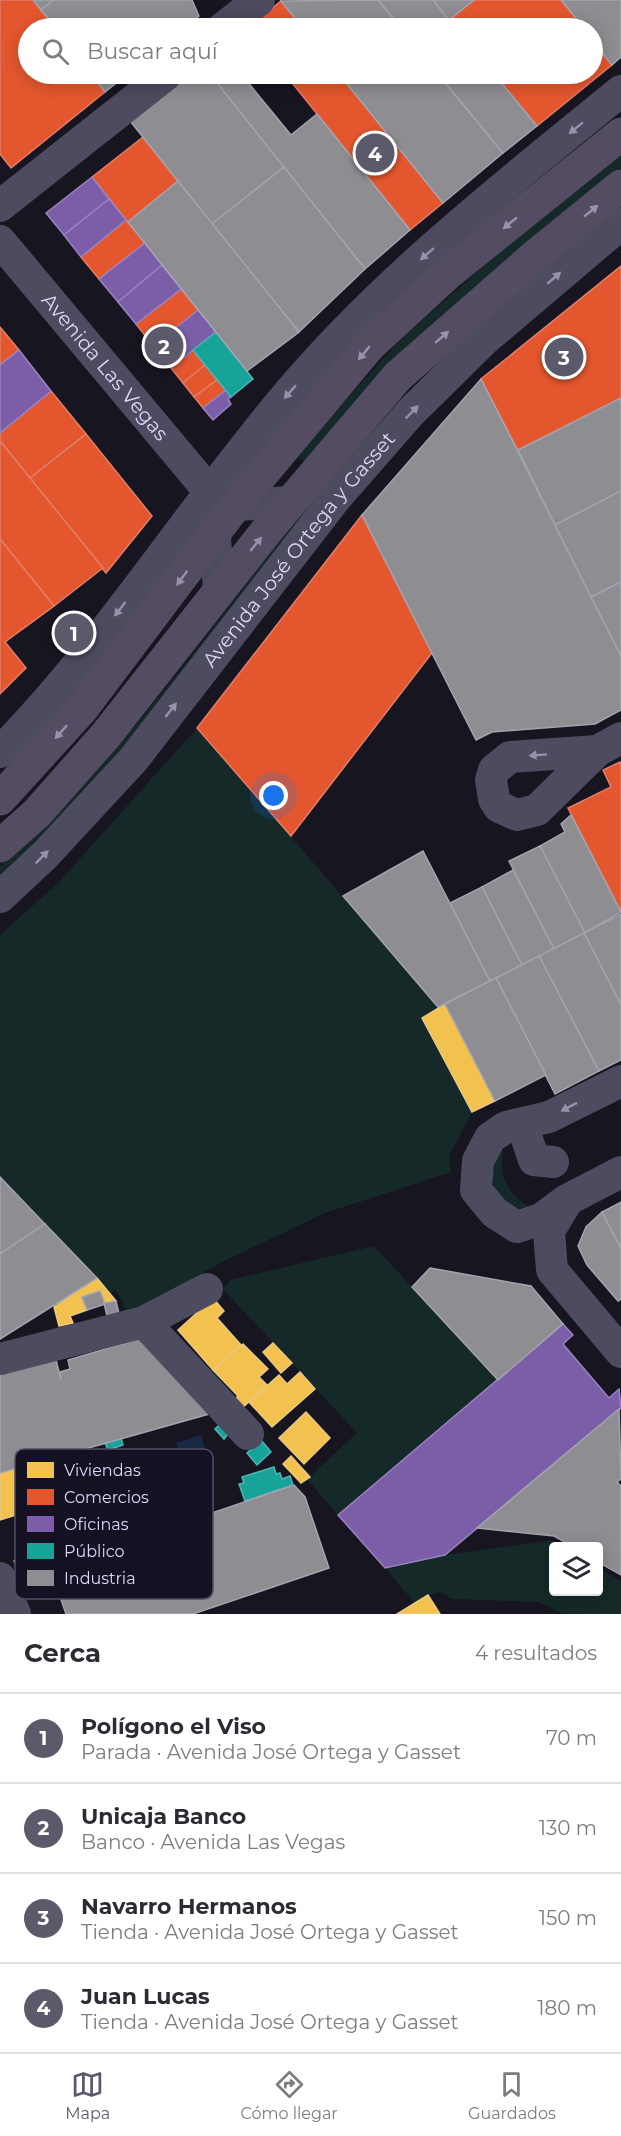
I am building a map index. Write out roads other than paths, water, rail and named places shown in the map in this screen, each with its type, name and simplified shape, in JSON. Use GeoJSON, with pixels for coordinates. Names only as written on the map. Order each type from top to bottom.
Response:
{"type":"FeatureCollection","features":[{"type":"Feature","properties":{"kind":"main road"},"geometry":{"type":"LineString","coordinates":[[0,799],[81,710],[216,531],[223,498],[370,345],[446,275],[621,134]]}},
{"type":"Feature","properties":{"kind":"main road","name":"Avenida José Ortega y Gasset"},"geometry":{"type":"LineString","coordinates":[[0,846],[37,813],[106,735],[219,590],[399,376],[535,256],[621,186]]}},
{"type":"Feature","properties":{"kind":"street"},"geometry":{"type":"LineString","coordinates":[[0,206],[154,84]]}},
{"type":"Feature","properties":{"kind":"street"},"geometry":{"type":"LineString","coordinates":[[0,752],[223,498],[287,394],[374,300],[504,186],[621,91]]}},
{"type":"Feature","properties":{"kind":"street","name":"Avenida José Ortega y Gasset"},"geometry":{"type":"LineString","coordinates":[[0,897],[45,855],[133,760],[328,508],[410,413],[484,340],[621,224]]}},
{"type":"Feature","properties":{"kind":"street","name":"Avenida Las Vegas"},"geometry":{"type":"LineString","coordinates":[[0,241],[223,498]]}},
{"type":"Feature","properties":{"kind":"street"},"geometry":{"type":"LineString","coordinates":[[223,498],[291,502]]}},
{"type":"Feature","properties":{"kind":"street"},"geometry":{"type":"LineString","coordinates":[[216,531],[219,590]]}},
{"type":"Feature","properties":{"kind":"street"},"geometry":{"type":"LineString","coordinates":[[621,1081],[549,1117],[507,1127],[490,1138],[478,1161],[476,1190],[495,1213],[517,1227],[541,1219],[567,1200],[621,1172]]}},
{"type":"Feature","properties":{"kind":"street"},"geometry":{"type":"LineString","coordinates":[[522,1124],[534,1160],[553,1162]]}},
{"type":"Feature","properties":{"kind":"street"},"geometry":{"type":"LineString","coordinates":[[567,1200],[549,1231],[552,1270],[621,1352]]}},
{"type":"Feature","properties":{"kind":"street"},"geometry":{"type":"LineString","coordinates":[[0,1359],[144,1322],[207,1289]]}},
{"type":"Feature","properties":{"kind":"street"},"geometry":{"type":"LineString","coordinates":[[144,1322],[248,1434]]}},
{"type":"Feature","properties":{"kind":"water"},"geometry":{"type":"Polygon","coordinates":[[[201,1435],[205,1448],[178,1449],[176,1443],[201,1435]]]}},
{"type":"Feature","properties":{"kind":"place","name":"Juan Lucas"},"geometry":{"type":"Point","coordinates":[375,153]}},
{"type":"Feature","properties":{"kind":"place","name":"Unicaja Banco"},"geometry":{"type":"Point","coordinates":[164,346]}},
{"type":"Feature","properties":{"kind":"place","name":"Navarro Hermanos"},"geometry":{"type":"Point","coordinates":[564,357]}},
{"type":"Feature","properties":{"kind":"place","name":"Polígono el Viso"},"geometry":{"type":"Point","coordinates":[74,633]}}]}
